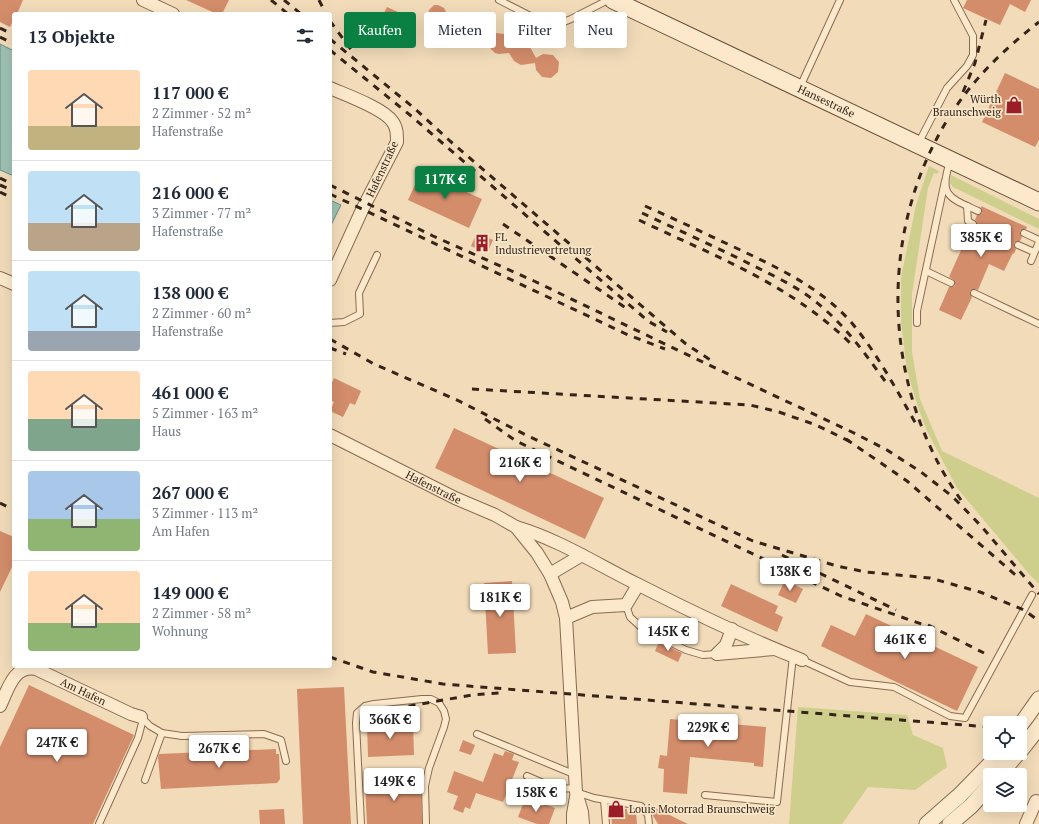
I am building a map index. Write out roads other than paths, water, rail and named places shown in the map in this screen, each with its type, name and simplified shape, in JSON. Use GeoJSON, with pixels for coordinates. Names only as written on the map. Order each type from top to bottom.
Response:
{"type":"FeatureCollection","features":[{"type":"Feature","properties":{"kind":"main road","name":"Hansestraße"},"geometry":{"type":"LineString","coordinates":[[626,1],[920,140],[1039,190]]}},
{"type":"Feature","properties":{"kind":"main road","name":"Hansestraße"},"geometry":{"type":"LineString","coordinates":[[920,140],[951,160],[1039,202]]}},
{"type":"Feature","properties":{"kind":"street"},"geometry":{"type":"LineString","coordinates":[[143,0],[169,12]]}},
{"type":"Feature","properties":{"kind":"street","name":"Hafenstraße"},"geometry":{"type":"LineString","coordinates":[[332,89],[385,114],[393,122],[397,132],[397,142],[362,210],[332,276]]}},
{"type":"Feature","properties":{"kind":"street"},"geometry":{"type":"LineString","coordinates":[[0,278],[12,283]]}},
{"type":"Feature","properties":{"kind":"street","name":"Hafenstraße"},"geometry":{"type":"LineString","coordinates":[[332,436],[455,498],[495,514],[516,527],[536,533],[582,555],[638,585],[797,658]]}},
{"type":"Feature","properties":{"kind":"street","name":"Hafenstraße"},"geometry":{"type":"LineString","coordinates":[[516,527],[537,553],[550,574],[562,602],[566,618],[576,775],[573,824]]}},
{"type":"Feature","properties":{"kind":"street"},"geometry":{"type":"LineString","coordinates":[[550,574],[582,555]]}},
{"type":"Feature","properties":{"kind":"street"},"geometry":{"type":"LineString","coordinates":[[566,618],[592,607],[626,605],[638,585]]}},
{"type":"Feature","properties":{"kind":"street"},"geometry":{"type":"LineString","coordinates":[[717,654],[726,645],[732,629]]}},
{"type":"Feature","properties":{"kind":"street","name":"Hafenstraße"},"geometry":{"type":"LineString","coordinates":[[717,654],[776,649]]}},
{"type":"Feature","properties":{"kind":"street","name":"Am Hafen"},"geometry":{"type":"LineString","coordinates":[[0,706],[16,674],[22,669],[29,668],[36,669],[131,714],[141,717]]}},
{"type":"Feature","properties":{"kind":"street"},"geometry":{"type":"LineString","coordinates":[[1027,716],[1039,699]]}},
{"type":"Feature","properties":{"kind":"street"},"geometry":{"type":"LineString","coordinates":[[1027,742],[1039,727]]}},
{"type":"Feature","properties":{"kind":"street"},"geometry":{"type":"LineString","coordinates":[[927,824],[960,796],[994,760]]}},
{"type":"Feature","properties":{"kind":"street"},"geometry":{"type":"LineString","coordinates":[[1005,768],[1013,760]]}},
{"type":"Feature","properties":{"kind":"street","name":"Hafenstraße"},"geometry":{"type":"LineString","coordinates":[[576,790],[582,812],[583,824]]}},
{"type":"Feature","properties":{"kind":"street"},"geometry":{"type":"LineString","coordinates":[[950,824],[971,806],[983,793]]}},
{"type":"Feature","properties":{"kind":"street"},"geometry":{"type":"LineString","coordinates":[[1026,824],[1036,801],[1039,803]]}},
{"type":"Feature","properties":{"kind":"lane"},"geometry":{"type":"LineString","coordinates":[[500,0],[552,27],[608,0]]}},
{"type":"Feature","properties":{"kind":"lane"},"geometry":{"type":"LineString","coordinates":[[802,84],[840,0]]}},
{"type":"Feature","properties":{"kind":"lane"},"geometry":{"type":"LineString","coordinates":[[920,140],[947,88],[967,66],[973,55],[973,36],[954,0]]}},
{"type":"Feature","properties":{"kind":"lane"},"geometry":{"type":"LineString","coordinates":[[917,323],[917,311],[945,181],[951,160]]}},
{"type":"Feature","properties":{"kind":"lane"},"geometry":{"type":"LineString","coordinates":[[945,181],[946,191],[953,199],[978,211]]}},
{"type":"Feature","properties":{"kind":"lane"},"geometry":{"type":"LineString","coordinates":[[967,206],[968,221],[973,224]]}},
{"type":"Feature","properties":{"kind":"lane"},"geometry":{"type":"LineString","coordinates":[[1024,233],[1039,241],[1030,261]]}},
{"type":"Feature","properties":{"kind":"lane"},"geometry":{"type":"LineString","coordinates":[[1018,245],[1034,252]]}},
{"type":"Feature","properties":{"kind":"lane"},"geometry":{"type":"LineString","coordinates":[[332,323],[344,322],[360,314],[359,294],[377,255]]}},
{"type":"Feature","properties":{"kind":"lane"},"geometry":{"type":"LineString","coordinates":[[926,271],[951,283]]}},
{"type":"Feature","properties":{"kind":"lane"},"geometry":{"type":"LineString","coordinates":[[974,293],[1039,324]]}},
{"type":"Feature","properties":{"kind":"lane"},"geometry":{"type":"LineString","coordinates":[[705,795],[777,802],[797,658],[850,682],[894,687],[950,716],[965,718],[1032,595]]}},
{"type":"Feature","properties":{"kind":"lane"},"geometry":{"type":"LineString","coordinates":[[626,605],[630,617],[643,629],[686,650],[702,655],[717,654]]}},
{"type":"Feature","properties":{"kind":"lane"},"geometry":{"type":"LineString","coordinates":[[361,824],[356,723],[357,713],[365,706],[374,704],[431,699],[439,703],[444,711],[446,719],[424,786],[426,824]]}},
{"type":"Feature","properties":{"kind":"lane"},"geometry":{"type":"LineString","coordinates":[[141,717],[150,726],[162,733],[182,736],[264,734],[281,740],[286,761]]}},
{"type":"Feature","properties":{"kind":"lane"},"geometry":{"type":"LineString","coordinates":[[99,824],[138,738],[142,722],[141,717]]}},
{"type":"Feature","properties":{"kind":"lane"},"geometry":{"type":"LineString","coordinates":[[145,780],[162,733]]}},
{"type":"Feature","properties":{"kind":"lane"},"geometry":{"type":"LineString","coordinates":[[476,734],[576,775]]}},
{"type":"Feature","properties":{"kind":"lane"},"geometry":{"type":"LineString","coordinates":[[527,776],[557,789],[576,790],[594,798],[641,806],[648,815],[649,824]]}},
{"type":"Feature","properties":{"kind":"lane"},"geometry":{"type":"LineString","coordinates":[[604,800],[606,824]]}},
{"type":"Feature","properties":{"kind":"railway"},"geometry":{"type":"LineString","coordinates":[[271,0],[286,12]]}},
{"type":"Feature","properties":{"kind":"railway"},"geometry":{"type":"LineString","coordinates":[[284,0],[299,12]]}},
{"type":"Feature","properties":{"kind":"railway"},"geometry":{"type":"LineString","coordinates":[[319,0],[325,12]]}},
{"type":"Feature","properties":{"kind":"railway"},"geometry":{"type":"LineString","coordinates":[[963,92],[975,63],[986,20]]}},
{"type":"Feature","properties":{"kind":"railway"},"geometry":{"type":"LineString","coordinates":[[961,500],[934,455],[915,407],[903,357],[898,305],[901,253],[911,203],[929,154],[955,108],[983,72],[1039,22]]}},
{"type":"Feature","properties":{"kind":"railway"},"geometry":{"type":"LineString","coordinates":[[332,24],[352,51]]}},
{"type":"Feature","properties":{"kind":"railway"},"geometry":{"type":"LineString","coordinates":[[0,28],[12,34]]}},
{"type":"Feature","properties":{"kind":"railway"},"geometry":{"type":"LineString","coordinates":[[0,37],[12,43]]}},
{"type":"Feature","properties":{"kind":"railway"},"geometry":{"type":"LineString","coordinates":[[332,41],[414,108],[450,141],[686,344],[715,363]]}},
{"type":"Feature","properties":{"kind":"railway"},"geometry":{"type":"LineString","coordinates":[[332,52],[410,115],[648,321],[667,332]]}},
{"type":"Feature","properties":{"kind":"railway"},"geometry":{"type":"LineString","coordinates":[[0,178],[12,184]]}},
{"type":"Feature","properties":{"kind":"railway"},"geometry":{"type":"LineString","coordinates":[[0,185],[12,190]]}},
{"type":"Feature","properties":{"kind":"railway"},"geometry":{"type":"LineString","coordinates":[[332,186],[433,236],[534,281],[887,450],[921,472],[953,497],[982,527],[1039,594]]}},
{"type":"Feature","properties":{"kind":"railway"},"geometry":{"type":"LineString","coordinates":[[0,192],[12,198]]}},
{"type":"Feature","properties":{"kind":"railway"},"geometry":{"type":"LineString","coordinates":[[332,195],[626,334],[665,349]]}},
{"type":"Feature","properties":{"kind":"railway"},"geometry":{"type":"LineString","coordinates":[[645,206],[766,262],[796,278],[839,309],[869,346],[916,424]]}},
{"type":"Feature","properties":{"kind":"railway"},"geometry":{"type":"LineString","coordinates":[[642,213],[725,252],[788,284],[806,295],[822,307],[840,324],[856,342],[885,381]]}},
{"type":"Feature","properties":{"kind":"railway"},"geometry":{"type":"LineString","coordinates":[[639,220],[723,259],[778,288],[804,305],[852,345]]}},
{"type":"Feature","properties":{"kind":"railway"},"geometry":{"type":"LineString","coordinates":[[503,224],[626,308]]}},
{"type":"Feature","properties":{"kind":"railway"},"geometry":{"type":"LineString","coordinates":[[332,340],[374,364],[457,400],[526,435],[753,541],[837,566],[866,572],[930,578],[980,592],[1024,610],[1039,621]]}},
{"type":"Feature","properties":{"kind":"railway"},"geometry":{"type":"LineString","coordinates":[[332,349],[346,354]]}},
{"type":"Feature","properties":{"kind":"railway"},"geometry":{"type":"LineString","coordinates":[[472,389],[750,405],[779,412],[816,425],[851,442]]}},
{"type":"Feature","properties":{"kind":"railway"},"geometry":{"type":"LineString","coordinates":[[485,419],[516,441],[841,596],[933,628]]}},
{"type":"Feature","properties":{"kind":"railway"},"geometry":{"type":"LineString","coordinates":[[846,439],[907,481],[1019,578]]}},
{"type":"Feature","properties":{"kind":"railway"},"geometry":{"type":"LineString","coordinates":[[0,503],[12,509]]}},
{"type":"Feature","properties":{"kind":"railway"},"geometry":{"type":"LineString","coordinates":[[782,555],[896,610]]}},
{"type":"Feature","properties":{"kind":"railway"},"geometry":{"type":"LineString","coordinates":[[928,625],[984,653]]}},
{"type":"Feature","properties":{"kind":"railway"},"geometry":{"type":"LineString","coordinates":[[332,658],[373,672],[443,684],[983,726]]}},
{"type":"Feature","properties":{"kind":"railway"},"geometry":{"type":"LineString","coordinates":[[381,711],[472,695],[500,693]]}},
{"type":"Feature","properties":{"kind":"railway"},"geometry":{"type":"LineString","coordinates":[[1027,731],[1039,732]]}},
{"type":"Feature","properties":{"kind":"place","name":"Würth Braunschweig"},"geometry":{"type":"Point","coordinates":[1014,105]}},
{"type":"Feature","properties":{"kind":"place","name":"FL Industrievertretung"},"geometry":{"type":"Point","coordinates":[482,243]}},
{"type":"Feature","properties":{"kind":"place","name":"Louis Motorrad Braunschweig"},"geometry":{"type":"Point","coordinates":[616,809]}}]}
